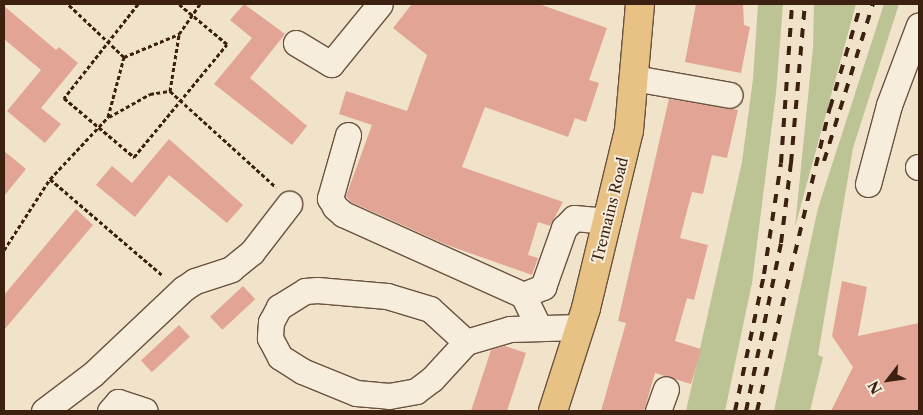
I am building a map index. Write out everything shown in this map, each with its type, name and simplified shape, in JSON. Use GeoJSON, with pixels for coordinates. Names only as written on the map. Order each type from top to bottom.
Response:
{"type":"FeatureCollection","features":[{"type":"Feature","properties":{"kind":"main road","name":"Tremains Road"},"geometry":{"type":"LineString","coordinates":[[553,411],[580,327],[608,221],[629,130],[640,4]]}},
{"type":"Feature","properties":{"kind":"lane"},"geometry":{"type":"LineString","coordinates":[[296,43],[331,64],[380,4]]}},
{"type":"Feature","properties":{"kind":"lane"},"geometry":{"type":"LineString","coordinates":[[868,184],[886,113],[919,26]]}},
{"type":"Feature","properties":{"kind":"lane"},"geometry":{"type":"LineString","coordinates":[[634,78],[730,95]]}},
{"type":"Feature","properties":{"kind":"lane"},"geometry":{"type":"LineString","coordinates":[[348,136],[330,198],[335,207],[344,214],[523,295],[538,326]]}},
{"type":"Feature","properties":{"kind":"lane"},"geometry":{"type":"LineString","coordinates":[[44,411],[93,374],[180,291],[195,281],[231,269],[252,252],[289,204]]}},
{"type":"Feature","properties":{"kind":"lane"},"geometry":{"type":"LineString","coordinates":[[523,295],[543,287],[564,228],[574,218],[608,221]]}},
{"type":"Feature","properties":{"kind":"lane"},"geometry":{"type":"LineString","coordinates":[[466,342],[430,309],[387,296],[317,290],[305,291],[279,307],[271,322],[270,338],[280,357],[302,371],[356,393],[389,396],[416,391],[432,379],[466,342],[510,329],[538,326],[580,327]]}},
{"type":"Feature","properties":{"kind":"lane"},"geometry":{"type":"LineString","coordinates":[[110,411],[118,402],[145,411]]}},
{"type":"Feature","properties":{"kind":"path"},"geometry":{"type":"LineString","coordinates":[[68,4],[124,56]]}},
{"type":"Feature","properties":{"kind":"path"},"geometry":{"type":"LineString","coordinates":[[138,4],[64,98],[97,129],[134,157],[227,44],[179,4]]}},
{"type":"Feature","properties":{"kind":"path"},"geometry":{"type":"LineString","coordinates":[[200,4],[179,34],[170,91],[180,103],[268,177],[289,204]]}},
{"type":"Feature","properties":{"kind":"path"},"geometry":{"type":"LineString","coordinates":[[124,56],[179,34]]}},
{"type":"Feature","properties":{"kind":"path"},"geometry":{"type":"LineString","coordinates":[[108,117],[124,56]]}},
{"type":"Feature","properties":{"kind":"path"},"geometry":{"type":"LineString","coordinates":[[4,250],[50,179],[108,117],[150,94],[170,91]]}},
{"type":"Feature","properties":{"kind":"path"},"geometry":{"type":"LineString","coordinates":[[50,179],[180,291]]}},
{"type":"Feature","properties":{"kind":"green space"},"geometry":{"type":"Polygon","coordinates":[[[758,4],[783,4],[776,93],[752,283],[725,411],[686,411],[742,162],[753,79],[758,4]]]}},
{"type":"Feature","properties":{"kind":"green space"},"geometry":{"type":"Polygon","coordinates":[[[814,4],[856,4],[795,227],[813,47],[814,4]]]}},
{"type":"Feature","properties":{"kind":"green space"},"geometry":{"type":"Polygon","coordinates":[[[884,4],[899,4],[853,148],[818,355],[823,357],[810,411],[774,411],[818,208],[884,4]]]}},
{"type":"Feature","properties":{"kind":"building"},"geometry":{"type":"Polygon","coordinates":[[[244,4],[285,34],[250,78],[307,126],[292,145],[214,84],[252,38],[230,20],[244,4]]]}},
{"type":"Feature","properties":{"kind":"building"},"geometry":{"type":"Polygon","coordinates":[[[412,4],[539,4],[607,28],[589,80],[599,83],[586,122],[575,118],[568,137],[485,107],[462,167],[563,202],[550,226],[538,222],[528,255],[538,258],[532,275],[447,245],[351,202],[346,196],[372,125],[339,114],[346,91],[407,111],[427,55],[393,28],[412,4]]]}},
{"type":"Feature","properties":{"kind":"building"},"geometry":{"type":"Polygon","coordinates":[[[696,4],[743,4],[744,25],[750,27],[741,73],[685,62],[696,4]]]}},
{"type":"Feature","properties":{"kind":"building"},"geometry":{"type":"Polygon","coordinates":[[[4,6],[56,50],[59,47],[78,63],[41,108],[61,124],[45,143],[7,111],[41,70],[4,39],[4,6]]]}},
{"type":"Feature","properties":{"kind":"building"},"geometry":{"type":"Polygon","coordinates":[[[669,99],[738,110],[727,158],[712,155],[703,194],[692,192],[680,238],[708,245],[694,300],[687,298],[675,341],[701,349],[691,384],[655,373],[644,411],[601,411],[626,323],[618,321],[669,99]]]}},
{"type":"Feature","properties":{"kind":"building"},"geometry":{"type":"Polygon","coordinates":[[[169,139],[243,205],[227,223],[169,175],[135,217],[96,185],[112,166],[132,183],[169,139]]]}},
{"type":"Feature","properties":{"kind":"building"},"geometry":{"type":"Polygon","coordinates":[[[4,151],[26,169],[4,196],[4,151]]]}},
{"type":"Feature","properties":{"kind":"building"},"geometry":{"type":"Polygon","coordinates":[[[76,209],[93,225],[4,330],[4,295],[76,209]]]}},
{"type":"Feature","properties":{"kind":"building"},"geometry":{"type":"Polygon","coordinates":[[[842,281],[867,287],[858,336],[919,323],[919,411],[831,411],[853,367],[832,336],[842,281]]]}},
{"type":"Feature","properties":{"kind":"building"},"geometry":{"type":"Polygon","coordinates":[[[243,286],[255,299],[222,330],[210,317],[243,286]]]}},
{"type":"Feature","properties":{"kind":"building"},"geometry":{"type":"Polygon","coordinates":[[[179,325],[190,337],[152,372],[141,360],[179,325]]]}},
{"type":"Feature","properties":{"kind":"building"},"geometry":{"type":"Polygon","coordinates":[[[505,346],[526,353],[507,411],[471,411],[491,350],[505,346]]]}},
{"type":"Feature","properties":{"kind":"railway"},"geometry":{"type":"LineString","coordinates":[[735,411],[764,274],[781,163],[792,4]]}},
{"type":"Feature","properties":{"kind":"railway"},"geometry":{"type":"LineString","coordinates":[[746,411],[781,243],[791,163],[805,4]]}},
{"type":"Feature","properties":{"kind":"railway"},"geometry":{"type":"LineString","coordinates":[[757,411],[830,108],[861,4]]}},
{"type":"Feature","properties":{"kind":"railway"},"geometry":{"type":"LineString","coordinates":[[824,161],[873,4]]}}]}
